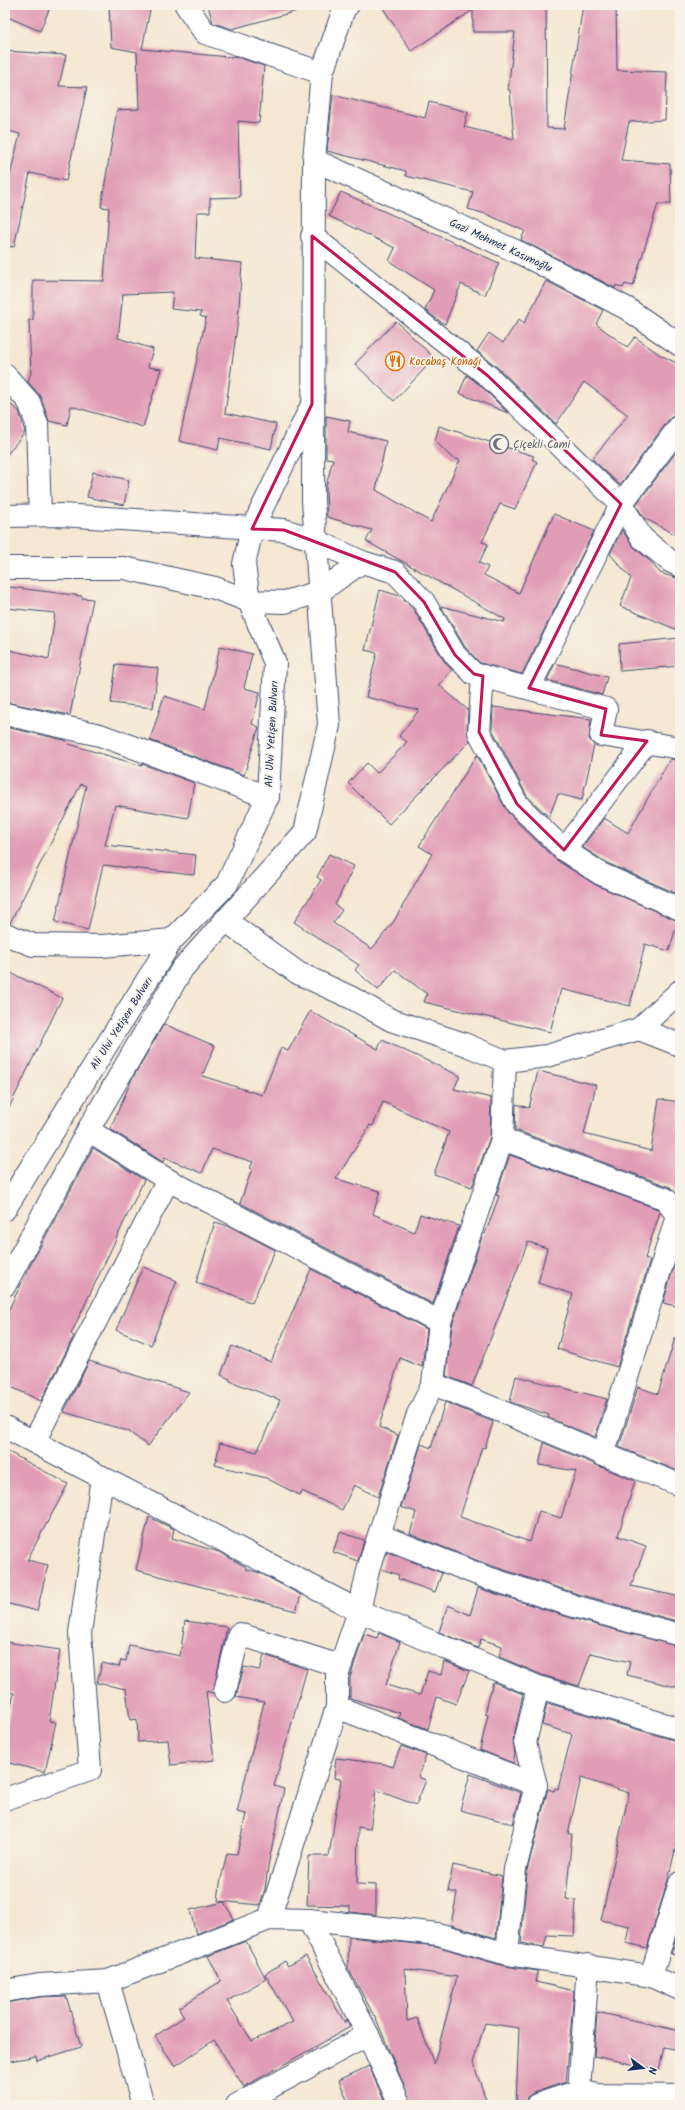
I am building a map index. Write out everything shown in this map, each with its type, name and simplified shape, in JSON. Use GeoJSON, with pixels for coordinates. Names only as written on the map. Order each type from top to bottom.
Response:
{"type":"FeatureCollection","features":[{"type":"Feature","properties":{"kind":"street"},"geometry":{"type":"LineString","coordinates":[[186,5],[205,33],[322,73]]}},
{"type":"Feature","properties":{"kind":"street"},"geometry":{"type":"LineString","coordinates":[[5,1285],[88,1130],[182,969],[305,832],[329,725],[312,502],[312,236],[314,160],[322,73],[344,9],[348,5]]}},
{"type":"Feature","properties":{"kind":"street","name":"Gazi Mehmet Kasımoğlu"},"geometry":{"type":"LineString","coordinates":[[314,160],[522,254],[626,308],[680,345]]}},
{"type":"Feature","properties":{"kind":"street"},"geometry":{"type":"LineString","coordinates":[[312,236],[488,376],[622,504],[642,538],[670,561],[680,566]]}},
{"type":"Feature","properties":{"kind":"street"},"geometry":{"type":"LineString","coordinates":[[5,375],[29,402],[37,424],[40,515]]}},
{"type":"Feature","properties":{"kind":"street"},"geometry":{"type":"LineString","coordinates":[[249,601],[244,564],[252,528],[312,404]]}},
{"type":"Feature","properties":{"kind":"street"},"geometry":{"type":"LineString","coordinates":[[529,688],[622,504],[680,426]]}},
{"type":"Feature","properties":{"kind":"street"},"geometry":{"type":"LineString","coordinates":[[5,516],[62,515],[284,530],[315,540],[362,562],[395,572],[424,602],[455,655],[474,674],[606,709],[601,735],[647,741],[680,748]]}},
{"type":"Feature","properties":{"kind":"street"},"geometry":{"type":"LineString","coordinates":[[5,568],[124,568],[215,588],[249,601],[285,602],[319,592],[362,562]]}},
{"type":"Feature","properties":{"kind":"street","name":"Ali Ulvi Yetişen Bulvarı"},"geometry":{"type":"LineString","coordinates":[[5,1209],[172,940],[227,884],[268,797],[275,663],[249,601]]}},
{"type":"Feature","properties":{"kind":"street"},"geometry":{"type":"LineString","coordinates":[[483,676],[480,732],[517,804],[564,850],[601,874],[680,909]]}},
{"type":"Feature","properties":{"kind":"street"},"geometry":{"type":"LineString","coordinates":[[5,714],[100,735],[268,797]]}},
{"type":"Feature","properties":{"kind":"street"},"geometry":{"type":"LineString","coordinates":[[564,850],[647,741]]}},
{"type":"Feature","properties":{"kind":"street"},"geometry":{"type":"LineString","coordinates":[[225,920],[298,973],[352,998],[391,1020],[464,1044],[505,1062],[547,1056],[639,1029],[680,991]]}},
{"type":"Feature","properties":{"kind":"street"},"geometry":{"type":"LineString","coordinates":[[5,934],[33,946],[102,946],[172,940]]}},
{"type":"Feature","properties":{"kind":"street"},"geometry":{"type":"LineString","coordinates":[[639,1029],[680,1044]]}},
{"type":"Feature","properties":{"kind":"street"},"geometry":{"type":"LineString","coordinates":[[269,1919],[337,1707],[337,1676],[359,1611],[369,1566],[418,1414],[433,1384],[440,1322],[502,1139],[505,1062]]}},
{"type":"Feature","properties":{"kind":"street"},"geometry":{"type":"LineString","coordinates":[[88,1130],[168,1180],[440,1322]]}},
{"type":"Feature","properties":{"kind":"street"},"geometry":{"type":"LineString","coordinates":[[502,1139],[666,1199],[679,1217],[603,1455]]}},
{"type":"Feature","properties":{"kind":"street"},"geometry":{"type":"LineString","coordinates":[[34,1442],[168,1180]]}},
{"type":"Feature","properties":{"kind":"street"},"geometry":{"type":"LineString","coordinates":[[433,1384],[512,1414],[603,1455],[680,1485]]}},
{"type":"Feature","properties":{"kind":"street"},"geometry":{"type":"LineString","coordinates":[[5,1426],[359,1611],[538,1687],[680,1729]]}},
{"type":"Feature","properties":{"kind":"street"},"geometry":{"type":"LineString","coordinates":[[5,1799],[90,1770],[80,1632],[102,1477]]}},
{"type":"Feature","properties":{"kind":"street"},"geometry":{"type":"LineString","coordinates":[[379,1535],[485,1577],[574,1606],[680,1635]]}},
{"type":"Feature","properties":{"kind":"street"},"geometry":{"type":"LineString","coordinates":[[225,1691],[239,1634],[340,1666]]}},
{"type":"Feature","properties":{"kind":"street"},"geometry":{"type":"LineString","coordinates":[[507,1954],[515,1869],[536,1785],[525,1743],[538,1687]]}},
{"type":"Feature","properties":{"kind":"street"},"geometry":{"type":"LineString","coordinates":[[337,1707],[536,1785]]}},
{"type":"Feature","properties":{"kind":"street"},"geometry":{"type":"LineString","coordinates":[[651,1976],[680,1883]]}},
{"type":"Feature","properties":{"kind":"street"},"geometry":{"type":"LineString","coordinates":[[5,1991],[39,1985],[108,1981],[269,1919],[309,1920],[438,1934],[507,1954],[588,1965],[651,1976],[680,1989]]}},
{"type":"Feature","properties":{"kind":"street"},"geometry":{"type":"LineString","coordinates":[[309,1920],[368,2035],[400,2105]]}},
{"type":"Feature","properties":{"kind":"street"},"geometry":{"type":"LineString","coordinates":[[581,2098],[588,1965]]}},
{"type":"Feature","properties":{"kind":"street"},"geometry":{"type":"LineString","coordinates":[[108,1981],[143,2105]]}},
{"type":"Feature","properties":{"kind":"street"},"geometry":{"type":"LineString","coordinates":[[237,2105],[368,2035]]}},
{"type":"Feature","properties":{"kind":"street"},"geometry":{"type":"LineString","coordinates":[[537,2105],[598,2095],[680,2096]]}},
{"type":"Feature","properties":{"kind":"highlighted area"},"geometry":{"type":"Polygon","coordinates":[[[312,236],[488,376],[621,504],[529,688],[606,709],[601,735],[647,741],[564,850],[517,804],[479,732],[483,676],[474,674],[455,655],[424,602],[395,572],[284,530],[252,529],[312,404],[312,236]]]}},
{"type":"Feature","properties":{"kind":"building"},"geometry":{"type":"Polygon","coordinates":[[[5,5],[51,5],[40,31],[5,16],[5,5]]]}},
{"type":"Feature","properties":{"kind":"building"},"geometry":{"type":"Polygon","coordinates":[[[109,5],[151,5],[142,49],[240,58],[264,66],[259,123],[238,121],[240,197],[210,198],[210,212],[197,212],[195,258],[242,263],[238,320],[225,413],[276,424],[271,449],[220,438],[218,450],[179,441],[206,318],[200,316],[201,312],[171,309],[173,292],[123,294],[118,338],[153,349],[148,367],[161,369],[143,427],[71,406],[67,425],[49,421],[41,397],[28,382],[31,373],[29,320],[33,320],[33,280],[104,281],[109,208],[101,207],[117,110],[139,109],[137,52],[111,47],[109,5]]]}},
{"type":"Feature","properties":{"kind":"building"},"geometry":{"type":"Polygon","coordinates":[[[208,5],[296,5],[297,11],[232,29],[213,23],[208,5]]]}},
{"type":"Feature","properties":{"kind":"building"},"geometry":{"type":"Polygon","coordinates":[[[381,5],[546,5],[547,128],[564,129],[583,5],[616,5],[617,70],[667,72],[665,120],[629,122],[621,160],[670,164],[671,204],[658,204],[633,286],[625,284],[623,288],[616,285],[615,288],[521,240],[525,231],[486,214],[468,209],[473,192],[406,176],[406,171],[327,151],[333,95],[425,118],[429,102],[468,112],[464,127],[514,139],[510,90],[508,90],[515,32],[473,32],[473,10],[411,51],[381,5]]]}},
{"type":"Feature","properties":{"kind":"building"},"geometry":{"type":"Polygon","coordinates":[[[5,51],[66,55],[59,86],[87,87],[66,181],[30,173],[14,247],[5,246],[5,187],[8,175],[10,175],[20,134],[5,130],[5,51]]]}},
{"type":"Feature","properties":{"kind":"building"},"geometry":{"type":"Polygon","coordinates":[[[341,192],[499,263],[485,295],[461,284],[445,324],[441,322],[425,310],[434,290],[389,261],[395,248],[329,216],[341,192]]]}},
{"type":"Feature","properties":{"kind":"building"},"geometry":{"type":"Polygon","coordinates":[[[546,281],[603,310],[596,324],[627,347],[635,337],[659,354],[680,365],[680,414],[670,418],[620,485],[592,459],[628,415],[584,382],[556,424],[497,367],[477,351],[489,333],[503,343],[519,319],[524,323],[546,281]]]}},
{"type":"Feature","properties":{"kind":"building","name":"Kocabaş Konağı"},"geometry":{"type":"Polygon","coordinates":[[[396,321],[432,356],[428,365],[394,401],[355,364],[396,321]]]}},
{"type":"Feature","properties":{"kind":"building"},"geometry":{"type":"Polygon","coordinates":[[[467,375],[480,385],[508,413],[459,393],[467,375]]]}},
{"type":"Feature","properties":{"kind":"building"},"geometry":{"type":"Polygon","coordinates":[[[5,400],[19,411],[25,432],[5,457],[5,400]]]}},
{"type":"Feature","properties":{"kind":"building"},"geometry":{"type":"Polygon","coordinates":[[[326,416],[350,421],[348,432],[386,441],[376,490],[431,522],[460,460],[452,458],[435,441],[439,426],[534,456],[532,459],[537,462],[515,509],[500,504],[482,542],[488,544],[479,563],[488,567],[484,575],[519,593],[554,514],[594,531],[522,674],[480,663],[465,647],[441,606],[504,622],[505,619],[366,541],[372,530],[327,517],[326,486],[333,459],[326,458],[326,416]]]}},
{"type":"Feature","properties":{"kind":"building"},"geometry":{"type":"Polygon","coordinates":[[[679,448],[680,537],[644,518],[636,505],[679,448]]]}},
{"type":"Feature","properties":{"kind":"building"},"geometry":{"type":"Polygon","coordinates":[[[93,472],[129,480],[124,505],[87,497],[93,472]]]}},
{"type":"Feature","properties":{"kind":"building"},"geometry":{"type":"Polygon","coordinates":[[[622,530],[634,547],[650,561],[660,573],[680,579],[680,631],[620,606],[631,578],[610,554],[622,530]]]}},
{"type":"Feature","properties":{"kind":"building"},"geometry":{"type":"Polygon","coordinates":[[[9,587],[82,596],[82,598],[93,599],[70,715],[5,702],[5,649],[49,659],[55,613],[6,608],[9,587]]]}},
{"type":"Feature","properties":{"kind":"building"},"geometry":{"type":"Polygon","coordinates":[[[380,590],[400,596],[414,610],[444,661],[452,670],[439,685],[468,710],[467,731],[470,741],[389,824],[348,783],[367,763],[377,773],[407,742],[399,736],[419,710],[366,697],[377,653],[365,650],[380,590]]]}},
{"type":"Feature","properties":{"kind":"building"},"geometry":{"type":"Polygon","coordinates":[[[680,638],[680,666],[620,671],[619,644],[680,638]]]}},
{"type":"Feature","properties":{"kind":"building"},"geometry":{"type":"Polygon","coordinates":[[[220,646],[252,654],[244,688],[260,692],[252,724],[259,727],[244,775],[150,740],[164,696],[205,709],[220,646]]]}},
{"type":"Feature","properties":{"kind":"building"},"geometry":{"type":"Polygon","coordinates":[[[555,663],[607,677],[602,695],[547,680],[555,663]]]}},
{"type":"Feature","properties":{"kind":"building"},"geometry":{"type":"Polygon","coordinates":[[[116,664],[158,668],[153,708],[111,703],[116,664]]]}},
{"type":"Feature","properties":{"kind":"building"},"geometry":{"type":"Polygon","coordinates":[[[493,707],[591,719],[589,739],[594,745],[582,800],[558,794],[549,817],[527,796],[492,729],[493,707]]]}},
{"type":"Feature","properties":{"kind":"building"},"geometry":{"type":"Polygon","coordinates":[[[5,727],[65,740],[69,744],[142,766],[142,764],[194,783],[188,818],[115,805],[105,845],[196,855],[194,875],[103,865],[88,930],[55,922],[86,786],[81,784],[10,923],[5,922],[5,727]]]}},
{"type":"Feature","properties":{"kind":"building"},"geometry":{"type":"Polygon","coordinates":[[[477,755],[508,813],[555,859],[596,885],[678,921],[669,951],[645,944],[630,1006],[561,989],[550,1032],[424,1002],[427,994],[395,970],[378,990],[355,970],[359,965],[294,922],[321,880],[317,877],[329,854],[354,866],[335,905],[342,910],[333,923],[372,949],[394,921],[432,854],[419,846],[477,755]]]}},
{"type":"Feature","properties":{"kind":"building"},"geometry":{"type":"Polygon","coordinates":[[[670,759],[680,760],[680,895],[607,863],[582,847],[604,818],[628,833],[670,759]]]}},
{"type":"Feature","properties":{"kind":"building"},"geometry":{"type":"Polygon","coordinates":[[[5,970],[62,998],[5,1116],[5,970]]]}},
{"type":"Feature","properties":{"kind":"building"},"geometry":{"type":"Polygon","coordinates":[[[310,1011],[378,1049],[382,1040],[460,1076],[454,1089],[491,1098],[490,1137],[472,1187],[434,1174],[449,1132],[383,1102],[373,1126],[370,1125],[336,1179],[380,1191],[373,1214],[414,1232],[420,1214],[459,1226],[433,1304],[240,1203],[253,1162],[212,1149],[202,1173],[165,1158],[163,1162],[110,1129],[132,1079],[164,1024],[215,1046],[202,1076],[262,1095],[281,1048],[288,1051],[310,1011]]]}},
{"type":"Feature","properties":{"kind":"building"},"geometry":{"type":"Polygon","coordinates":[[[538,1071],[596,1085],[584,1134],[651,1151],[659,1099],[680,1102],[680,1198],[670,1187],[515,1130],[516,1104],[529,1108],[538,1071]]]}},
{"type":"Feature","properties":{"kind":"building"},"geometry":{"type":"Polygon","coordinates":[[[93,1148],[144,1180],[71,1334],[74,1336],[41,1401],[5,1384],[5,1317],[32,1262],[93,1148]]]}},
{"type":"Feature","properties":{"kind":"building"},"geometry":{"type":"Polygon","coordinates":[[[510,1155],[658,1209],[660,1212],[645,1258],[650,1260],[617,1367],[557,1349],[573,1294],[538,1283],[547,1248],[528,1242],[472,1386],[446,1376],[452,1325],[483,1234],[485,1234],[499,1196],[496,1195],[510,1155]]]}},
{"type":"Feature","properties":{"kind":"building"},"geometry":{"type":"Polygon","coordinates":[[[215,1222],[231,1227],[275,1250],[252,1303],[226,1292],[196,1283],[215,1222]]]}},
{"type":"Feature","properties":{"kind":"building"},"geometry":{"type":"Polygon","coordinates":[[[674,1266],[680,1268],[680,1307],[663,1303],[674,1266]]]}},
{"type":"Feature","properties":{"kind":"building"},"geometry":{"type":"Polygon","coordinates":[[[143,1267],[177,1281],[151,1345],[116,1330],[143,1267]]]}},
{"type":"Feature","properties":{"kind":"building"},"geometry":{"type":"Polygon","coordinates":[[[311,1269],[427,1329],[422,1367],[400,1358],[379,1427],[398,1435],[378,1497],[354,1485],[342,1510],[302,1491],[299,1495],[266,1478],[215,1465],[220,1443],[257,1452],[280,1400],[230,1381],[230,1379],[221,1375],[232,1346],[271,1362],[311,1269]]]}},
{"type":"Feature","properties":{"kind":"building"},"geometry":{"type":"Polygon","coordinates":[[[675,1338],[680,1339],[680,1472],[619,1447],[638,1387],[658,1394],[675,1338]]]}},
{"type":"Feature","properties":{"kind":"building"},"geometry":{"type":"Polygon","coordinates":[[[89,1361],[189,1392],[148,1446],[128,1431],[64,1412],[89,1361]]]}},
{"type":"Feature","properties":{"kind":"building"},"geometry":{"type":"Polygon","coordinates":[[[516,1376],[607,1399],[595,1437],[548,1418],[549,1415],[510,1402],[516,1376]]]}},
{"type":"Feature","properties":{"kind":"building"},"geometry":{"type":"Polygon","coordinates":[[[445,1402],[493,1422],[485,1448],[482,1447],[460,1517],[530,1542],[539,1511],[561,1518],[576,1471],[539,1465],[544,1443],[635,1481],[618,1536],[646,1546],[631,1586],[680,1597],[680,1622],[578,1594],[489,1565],[410,1534],[416,1512],[401,1507],[421,1444],[431,1448],[445,1402]]]}},
{"type":"Feature","properties":{"kind":"building"},"geometry":{"type":"Polygon","coordinates":[[[5,1450],[68,1484],[27,1560],[48,1565],[37,1611],[5,1603],[5,1450]]]}},
{"type":"Feature","properties":{"kind":"building"},"geometry":{"type":"Polygon","coordinates":[[[149,1517],[174,1529],[172,1538],[219,1552],[246,1567],[246,1569],[260,1573],[301,1595],[296,1611],[136,1570],[149,1517]]]}},
{"type":"Feature","properties":{"kind":"building"},"geometry":{"type":"Polygon","coordinates":[[[340,1532],[364,1540],[358,1561],[333,1552],[340,1532]]]}},
{"type":"Feature","properties":{"kind":"building"},"geometry":{"type":"Polygon","coordinates":[[[387,1552],[442,1573],[435,1592],[398,1579],[399,1575],[381,1569],[387,1552]]]}},
{"type":"Feature","properties":{"kind":"building"},"geometry":{"type":"Polygon","coordinates":[[[478,1588],[571,1618],[680,1647],[680,1688],[627,1675],[630,1662],[591,1653],[579,1686],[542,1675],[499,1657],[502,1646],[481,1639],[478,1648],[439,1632],[448,1605],[470,1615],[478,1588]]]}},
{"type":"Feature","properties":{"kind":"building"},"geometry":{"type":"Polygon","coordinates":[[[185,1621],[227,1627],[213,1693],[206,1691],[214,1760],[171,1765],[168,1740],[138,1742],[137,1719],[130,1720],[126,1689],[97,1683],[102,1663],[119,1667],[121,1660],[126,1661],[129,1645],[180,1656],[185,1621]]]}},
{"type":"Feature","properties":{"kind":"building"},"geometry":{"type":"Polygon","coordinates":[[[379,1633],[400,1642],[386,1685],[420,1695],[428,1671],[441,1675],[444,1661],[469,1671],[456,1704],[437,1697],[428,1729],[398,1718],[400,1713],[350,1698],[350,1678],[364,1634],[377,1638],[379,1633]]]}},
{"type":"Feature","properties":{"kind":"building"},"geometry":{"type":"Polygon","coordinates":[[[5,1642],[60,1650],[49,1721],[56,1722],[45,1772],[5,1762],[5,1731],[14,1693],[5,1692],[5,1642]]]}},
{"type":"Feature","properties":{"kind":"building"},"geometry":{"type":"Polygon","coordinates":[[[264,1655],[307,1669],[274,1786],[284,1789],[268,1866],[265,1889],[260,1905],[218,1901],[227,1853],[237,1854],[246,1814],[237,1812],[264,1702],[236,1697],[244,1667],[260,1670],[264,1655]]]}},
{"type":"Feature","properties":{"kind":"building"},"geometry":{"type":"Polygon","coordinates":[[[493,1682],[523,1694],[513,1740],[515,1754],[513,1763],[480,1750],[488,1715],[485,1714],[493,1682]]]}},
{"type":"Feature","properties":{"kind":"building"},"geometry":{"type":"Polygon","coordinates":[[[547,1703],[680,1742],[680,1829],[668,1880],[647,1948],[626,1943],[629,1926],[601,1920],[629,1793],[581,1778],[568,1834],[572,1834],[566,1899],[576,1900],[574,1936],[547,1935],[544,1947],[521,1943],[527,1871],[548,1789],[554,1791],[555,1788],[558,1789],[572,1734],[542,1725],[547,1703]]]}},
{"type":"Feature","properties":{"kind":"building"},"geometry":{"type":"Polygon","coordinates":[[[401,1746],[426,1755],[418,1777],[426,1780],[416,1805],[376,1790],[370,1829],[358,1827],[357,1884],[376,1885],[376,1915],[350,1912],[350,1906],[307,1905],[309,1856],[329,1856],[341,1779],[334,1778],[336,1758],[384,1764],[393,1767],[401,1746]]]}},
{"type":"Feature","properties":{"kind":"building"},"geometry":{"type":"Polygon","coordinates":[[[470,1774],[521,1793],[513,1824],[460,1810],[470,1774]]]}},
{"type":"Feature","properties":{"kind":"building"},"geometry":{"type":"Polygon","coordinates":[[[453,1865],[502,1876],[496,1938],[451,1925],[457,1893],[448,1891],[453,1865]]]}},
{"type":"Feature","properties":{"kind":"building"},"geometry":{"type":"Polygon","coordinates":[[[224,1902],[234,1919],[196,1934],[190,1910],[224,1902]]]}},
{"type":"Feature","properties":{"kind":"building"},"geometry":{"type":"Polygon","coordinates":[[[680,1925],[680,1956],[671,1954],[680,1925]]]}},
{"type":"Feature","properties":{"kind":"building"},"geometry":{"type":"Polygon","coordinates":[[[349,1937],[436,1946],[504,1966],[538,1971],[536,1982],[574,1991],[566,2082],[533,2093],[527,2097],[525,2105],[516,2105],[519,2028],[485,2023],[473,2063],[488,2105],[412,2105],[377,2021],[348,1968],[349,1937]],[[405,1969],[407,2021],[417,2018],[434,2064],[457,1977],[405,1969]]]}},
{"type":"Feature","properties":{"kind":"building"},"geometry":{"type":"Polygon","coordinates":[[[246,1941],[266,1979],[227,2001],[252,2041],[293,2022],[265,1974],[285,1961],[288,1966],[306,1956],[345,2023],[346,2019],[350,2027],[244,2087],[214,2040],[175,2066],[155,2036],[184,2017],[179,2008],[221,1981],[208,1956],[246,1941]]]}},
{"type":"Feature","properties":{"kind":"building"},"geometry":{"type":"Polygon","coordinates":[[[66,1996],[81,2047],[37,2061],[36,2056],[5,2062],[5,2003],[40,1997],[66,1996]]]}},
{"type":"Feature","properties":{"kind":"building"},"geometry":{"type":"Polygon","coordinates":[[[597,2012],[680,2031],[680,2050],[664,2047],[659,2070],[594,2056],[597,2012]]]}},
{"type":"Feature","properties":{"kind":"building"},"geometry":{"type":"Polygon","coordinates":[[[369,2066],[386,2105],[349,2105],[339,2080],[369,2066]]]}},
{"type":"Feature","properties":{"kind":"place","name":"Kocabaş Konağı"},"geometry":{"type":"Point","coordinates":[395,361]}},
{"type":"Feature","properties":{"kind":"place","name":"Çiçekli Cami"},"geometry":{"type":"Point","coordinates":[499,444]}}]}
